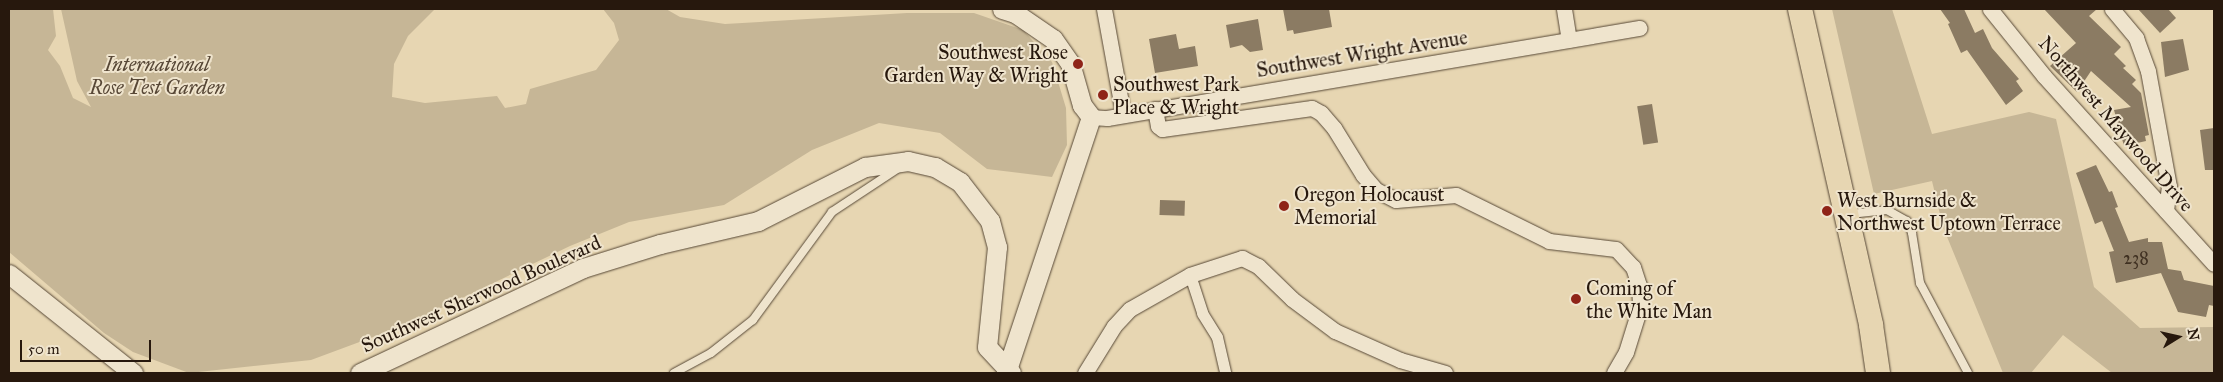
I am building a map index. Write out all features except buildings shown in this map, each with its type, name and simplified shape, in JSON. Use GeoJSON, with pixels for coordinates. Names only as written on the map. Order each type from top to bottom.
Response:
{"type":"FeatureCollection","features":[{"type":"Feature","properties":{"kind":"main road"},"geometry":{"type":"LineString","coordinates":[[1800,9],[1871,325],[1878,373]]}},
{"type":"Feature","properties":{"kind":"street"},"geometry":{"type":"LineString","coordinates":[[1002,9],[1015,13],[1053,39],[1070,63],[1082,105],[1091,117],[1008,372]]}},
{"type":"Feature","properties":{"kind":"street"},"geometry":{"type":"LineString","coordinates":[[1104,9],[1123,114]]}},
{"type":"Feature","properties":{"kind":"street"},"geometry":{"type":"LineString","coordinates":[[1564,9],[1570,40]]}},
{"type":"Feature","properties":{"kind":"street","name":"Northwest Maywood Drive"},"geometry":{"type":"LineString","coordinates":[[1990,9],[2044,76],[2214,264]]}},
{"type":"Feature","properties":{"kind":"street"},"geometry":{"type":"LineString","coordinates":[[2112,9],[2136,38],[2148,71],[2169,186],[2166,211]]}},
{"type":"Feature","properties":{"kind":"street","name":"Southwest Wright Avenue"},"geometry":{"type":"LineString","coordinates":[[1091,117],[1098,119],[1639,28]]}},
{"type":"Feature","properties":{"kind":"street"},"geometry":{"type":"LineString","coordinates":[[1155,109],[1158,126],[1162,129],[1312,108],[1322,113],[1334,128],[1363,175],[1376,190],[1396,200],[1456,195],[1549,241],[1616,249],[1633,267],[1639,285],[1640,307],[1626,352],[1614,373]]}},
{"type":"Feature","properties":{"kind":"street","name":"Southwest Sherwood Boulevard"},"geometry":{"type":"LineString","coordinates":[[360,373],[583,268],[660,244],[758,222],[865,167],[908,160],[935,167],[960,182],[990,221],[996,247],[987,347],[1008,372]]}},
{"type":"Feature","properties":{"kind":"street"},"geometry":{"type":"LineString","coordinates":[[1085,373],[1114,326],[1130,309],[1190,275],[1232,260],[1251,260],[1292,299],[1335,331],[1400,360],[1445,373]]}},
{"type":"Feature","properties":{"kind":"street"},"geometry":{"type":"LineString","coordinates":[[9,274],[133,373]]}},
{"type":"Feature","properties":{"kind":"street"},"geometry":{"type":"LineString","coordinates":[[1190,275],[1202,313],[1217,337],[1225,373]]}},
{"type":"Feature","properties":{"kind":"lane"},"geometry":{"type":"LineString","coordinates":[[674,373],[711,354],[753,320],[832,212],[894,174],[908,160]]}},
{"type":"Feature","properties":{"kind":"lane"},"geometry":{"type":"LineString","coordinates":[[1845,215],[1887,210],[1907,221],[1912,232],[1920,283],[1968,373]]}},
{"type":"Feature","properties":{"kind":"green space","name":"International Rose Test Garden"},"geometry":{"type":"Polygon","coordinates":[[[9,9],[53,9],[56,36],[48,50],[60,66],[73,98],[91,107],[77,81],[61,9],[435,9],[408,36],[394,64],[392,97],[425,103],[497,96],[505,108],[526,104],[530,89],[596,70],[619,40],[614,23],[603,9],[666,9],[680,17],[725,24],[907,13],[974,13],[1023,30],[1052,62],[1066,108],[1067,145],[1052,177],[987,169],[940,133],[879,123],[812,150],[724,205],[629,222],[570,246],[408,324],[311,360],[189,373],[133,352],[104,333],[9,252],[9,9]]]}},
{"type":"Feature","properties":{"kind":"green space"},"geometry":{"type":"Polygon","coordinates":[[[1832,9],[1892,9],[1932,134],[2029,112],[2056,119],[2094,287],[2140,328],[2214,327],[2214,373],[2112,373],[2063,335],[2031,373],[2003,373],[1943,227],[1932,181],[1874,194],[1832,9]]]}},
{"type":"Feature","properties":{"kind":"place","name":"Southwest Rose Garden Way & Wright"},"geometry":{"type":"Point","coordinates":[1078,64]}},
{"type":"Feature","properties":{"kind":"place","name":"Southwest Park Place & Wright"},"geometry":{"type":"Point","coordinates":[1103,95]}},
{"type":"Feature","properties":{"kind":"place","name":"Oregon Holocaust Memorial"},"geometry":{"type":"Point","coordinates":[1284,206]}},
{"type":"Feature","properties":{"kind":"place","name":"West Burnside & Northwest Uptown Terrace"},"geometry":{"type":"Point","coordinates":[1827,211]}},
{"type":"Feature","properties":{"kind":"place","name":"Coming of the White Man"},"geometry":{"type":"Point","coordinates":[1576,299]}}]}
